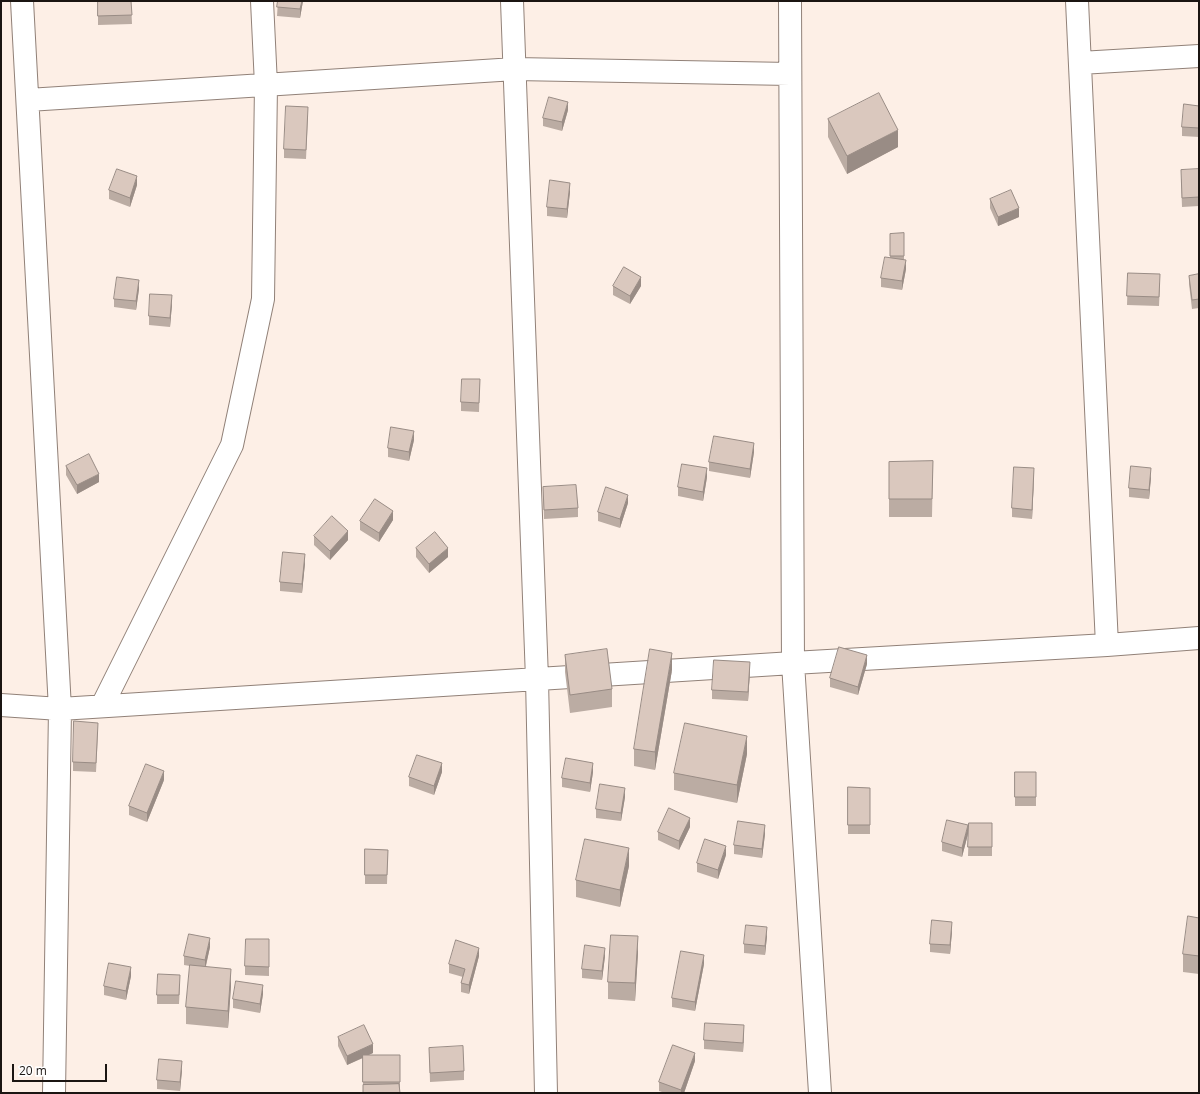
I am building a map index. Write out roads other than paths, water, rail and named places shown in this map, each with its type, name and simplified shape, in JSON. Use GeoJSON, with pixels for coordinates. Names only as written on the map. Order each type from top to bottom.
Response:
{"type":"FeatureCollection","features":[{"type":"Feature","properties":{"kind":"street"},"geometry":{"type":"LineString","coordinates":[[22,1],[60,709],[54,1093]]}},
{"type":"Feature","properties":{"kind":"street"},"geometry":{"type":"LineString","coordinates":[[102,706],[232,445],[263,299],[266,85],[262,1]]}},
{"type":"Feature","properties":{"kind":"street"},"geometry":{"type":"LineString","coordinates":[[512,1],[537,679],[546,1093]]}},
{"type":"Feature","properties":{"kind":"street"},"geometry":{"type":"LineString","coordinates":[[790,1],[793,663],[820,1093]]}},
{"type":"Feature","properties":{"kind":"street"},"geometry":{"type":"LineString","coordinates":[[1077,1],[1107,645]]}},
{"type":"Feature","properties":{"kind":"street"},"geometry":{"type":"LineString","coordinates":[[1080,63],[1199,56]]}},
{"type":"Feature","properties":{"kind":"street"},"geometry":{"type":"LineString","coordinates":[[28,100],[515,69],[790,74]]}},
{"type":"Feature","properties":{"kind":"street"},"geometry":{"type":"LineString","coordinates":[[1,705],[60,709],[1107,645],[1199,638]]}}]}
